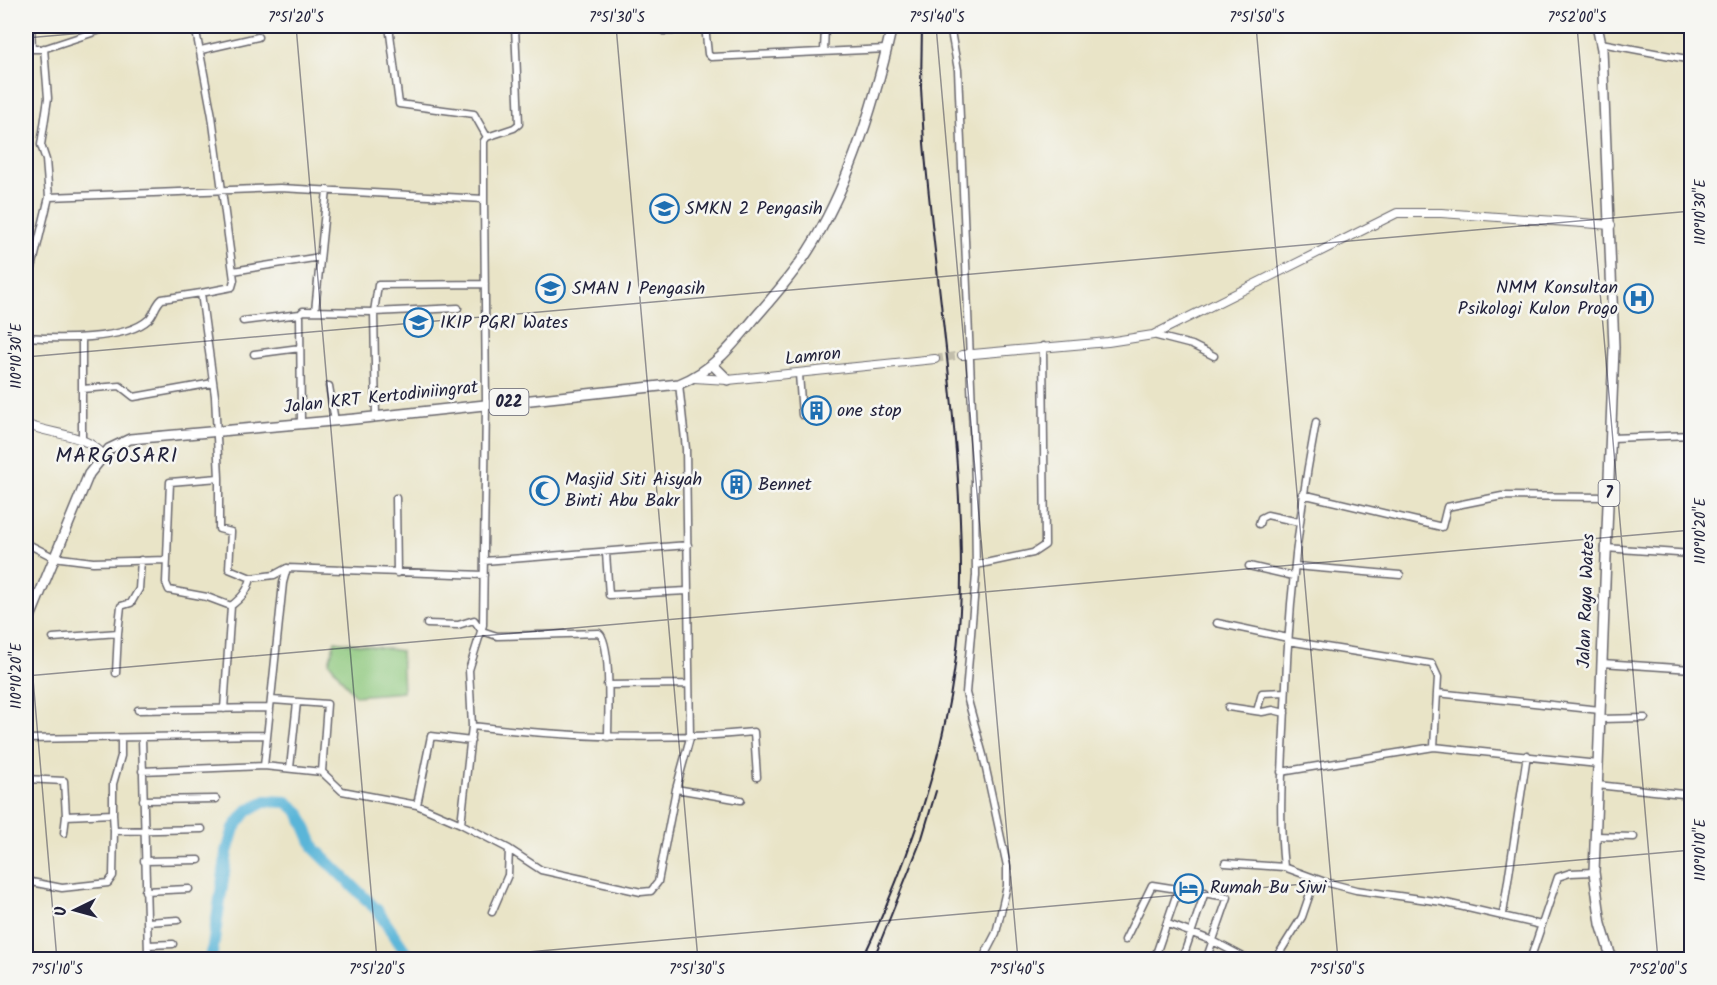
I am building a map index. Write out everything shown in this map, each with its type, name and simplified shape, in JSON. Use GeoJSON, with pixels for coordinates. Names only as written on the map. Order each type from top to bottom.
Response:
{"type":"FeatureCollection","features":[{"type":"Feature","properties":{"kind":"main road","name":"Jalan KRT Kertodiniingrat"},"geometry":{"type":"LineString","coordinates":[[26,627],[88,474],[103,455],[129,439],[376,417],[679,384],[694,378],[713,365],[790,277],[809,249],[854,159],[873,104],[892,26]]}},
{"type":"Feature","properties":{"kind":"main road","name":"Jalan Raya Wates"},"geometry":{"type":"LineString","coordinates":[[1597,26],[1601,43],[1611,225],[1614,335],[1594,872],[1601,924],[1612,960]]}},
{"type":"Feature","properties":{"kind":"main road"},"geometry":{"type":"LineString","coordinates":[[713,365],[728,380]]}},
{"type":"Feature","properties":{"kind":"street"},"geometry":{"type":"LineString","coordinates":[[31,26],[29,49],[44,48],[113,26]]}},
{"type":"Feature","properties":{"kind":"street"},"geometry":{"type":"LineString","coordinates":[[26,337],[82,338],[113,334],[144,323],[153,315],[158,302],[166,298],[232,287],[233,271],[222,190],[201,50],[195,26]]}},
{"type":"Feature","properties":{"kind":"street"},"geometry":{"type":"LineString","coordinates":[[389,26],[399,104],[474,114],[487,137]]}},
{"type":"Feature","properties":{"kind":"street"},"geometry":{"type":"LineString","coordinates":[[461,824],[472,726],[469,670],[482,631],[484,575],[486,404],[484,141],[487,137],[514,128],[519,124],[515,27],[529,26]]}},
{"type":"Feature","properties":{"kind":"street"},"geometry":{"type":"LineString","coordinates":[[663,26],[664,31],[673,31],[684,26]]}},
{"type":"Feature","properties":{"kind":"street"},"geometry":{"type":"LineString","coordinates":[[705,26],[708,54],[711,57],[887,49]]}},
{"type":"Feature","properties":{"kind":"street"},"geometry":{"type":"LineString","coordinates":[[824,52],[825,26]]}},
{"type":"Feature","properties":{"kind":"street"},"geometry":{"type":"LineString","coordinates":[[950,26],[958,70],[976,565],[966,693],[983,755],[1007,866],[1007,886],[996,933],[982,960]]}},
{"type":"Feature","properties":{"kind":"street"},"geometry":{"type":"LineString","coordinates":[[201,50],[258,37]]}},
{"type":"Feature","properties":{"kind":"street"},"geometry":{"type":"LineString","coordinates":[[1601,43],[1690,60],[1692,50]]}},
{"type":"Feature","properties":{"kind":"street"},"geometry":{"type":"LineString","coordinates":[[26,293],[49,197],[46,160],[41,145],[48,86],[44,48]]}},
{"type":"Feature","properties":{"kind":"street"},"geometry":{"type":"LineString","coordinates":[[49,197],[280,188],[484,199]]}},
{"type":"Feature","properties":{"kind":"street"},"geometry":{"type":"LineString","coordinates":[[315,310],[327,190]]}},
{"type":"Feature","properties":{"kind":"street"},"geometry":{"type":"LineString","coordinates":[[967,355],[1043,346],[1108,342],[1153,335],[1397,213],[1441,213],[1611,225]]}},
{"type":"Feature","properties":{"kind":"street"},"geometry":{"type":"LineString","coordinates":[[233,271],[320,257]]}},
{"type":"Feature","properties":{"kind":"street"},"geometry":{"type":"LineString","coordinates":[[376,417],[374,312],[376,287],[380,284],[485,284]]}},
{"type":"Feature","properties":{"kind":"street"},"geometry":{"type":"LineString","coordinates":[[201,293],[213,383],[219,478],[219,529],[231,532],[229,569],[251,578],[274,575],[287,568],[484,575]]}},
{"type":"Feature","properties":{"kind":"street"},"geometry":{"type":"LineString","coordinates":[[243,321],[315,310],[374,312],[458,308]]}},
{"type":"Feature","properties":{"kind":"street"},"geometry":{"type":"LineString","coordinates":[[300,314],[301,424]]}},
{"type":"Feature","properties":{"kind":"street"},"geometry":{"type":"LineString","coordinates":[[1153,335],[1192,345],[1214,356]]}},
{"type":"Feature","properties":{"kind":"street"},"geometry":{"type":"LineString","coordinates":[[82,338],[82,440]]}},
{"type":"Feature","properties":{"kind":"street"},"geometry":{"type":"LineString","coordinates":[[976,565],[1033,553],[1045,545],[1043,346]]}},
{"type":"Feature","properties":{"kind":"street"},"geometry":{"type":"LineString","coordinates":[[254,354],[300,348]]}},
{"type":"Feature","properties":{"kind":"street","name":"Lamron"},"geometry":{"type":"LineString","coordinates":[[694,378],[728,380],[935,358]]}},
{"type":"Feature","properties":{"kind":"street"},"geometry":{"type":"LineString","coordinates":[[799,374],[802,415]]}},
{"type":"Feature","properties":{"kind":"street"},"geometry":{"type":"LineString","coordinates":[[82,389],[120,386],[134,397],[213,383]]}},
{"type":"Feature","properties":{"kind":"street"},"geometry":{"type":"LineString","coordinates":[[142,771],[264,766],[321,772],[335,786],[348,793],[417,805],[461,824],[509,849],[541,870],[641,892],[651,891],[658,882],[676,789],[690,738],[686,449],[679,384]]}},
{"type":"Feature","properties":{"kind":"street"},"geometry":{"type":"LineString","coordinates":[[329,386],[335,421]]}},
{"type":"Feature","properties":{"kind":"street"},"geometry":{"type":"LineString","coordinates":[[1284,867],[1280,825],[1288,640],[1302,494],[1316,422]]}},
{"type":"Feature","properties":{"kind":"street"},"geometry":{"type":"LineString","coordinates":[[26,424],[41,431],[82,440],[93,445],[103,455]]}},
{"type":"Feature","properties":{"kind":"street"},"geometry":{"type":"LineString","coordinates":[[1611,438],[1692,435]]}},
{"type":"Feature","properties":{"kind":"street"},"geometry":{"type":"LineString","coordinates":[[219,478],[170,482],[166,583],[169,590],[207,597],[231,606]]}},
{"type":"Feature","properties":{"kind":"street"},"geometry":{"type":"LineString","coordinates":[[1302,494],[1442,527],[1447,507],[1503,496],[1608,497]]}},
{"type":"Feature","properties":{"kind":"street"},"geometry":{"type":"LineString","coordinates":[[396,498],[397,573]]}},
{"type":"Feature","properties":{"kind":"street"},"geometry":{"type":"LineString","coordinates":[[1259,524],[1267,515],[1299,522]]}},
{"type":"Feature","properties":{"kind":"street"},"geometry":{"type":"LineString","coordinates":[[26,543],[53,557],[93,562],[167,560]]}},
{"type":"Feature","properties":{"kind":"street"},"geometry":{"type":"LineString","coordinates":[[484,561],[688,545]]}},
{"type":"Feature","properties":{"kind":"street"},"geometry":{"type":"LineString","coordinates":[[1605,548],[1692,554]]}},
{"type":"Feature","properties":{"kind":"street"},"geometry":{"type":"LineString","coordinates":[[606,553],[609,595],[687,591]]}},
{"type":"Feature","properties":{"kind":"street"},"geometry":{"type":"LineString","coordinates":[[116,673],[122,606],[131,603],[139,589],[141,560]]}},
{"type":"Feature","properties":{"kind":"street"},"geometry":{"type":"LineString","coordinates":[[1249,566],[1293,576]]}},
{"type":"Feature","properties":{"kind":"street"},"geometry":{"type":"LineString","coordinates":[[1294,566],[1400,575]]}},
{"type":"Feature","properties":{"kind":"street"},"geometry":{"type":"LineString","coordinates":[[264,766],[283,583],[287,568]]}},
{"type":"Feature","properties":{"kind":"street"},"geometry":{"type":"LineString","coordinates":[[231,606],[242,598],[251,578]]}},
{"type":"Feature","properties":{"kind":"street"},"geometry":{"type":"LineString","coordinates":[[224,709],[231,606]]}},
{"type":"Feature","properties":{"kind":"street"},"geometry":{"type":"LineString","coordinates":[[427,624],[458,625],[470,619],[474,620],[482,631],[497,636],[599,633],[605,641],[608,737]]}},
{"type":"Feature","properties":{"kind":"street"},"geometry":{"type":"LineString","coordinates":[[1217,623],[1288,640],[1432,664],[1438,678],[1434,747]]}},
{"type":"Feature","properties":{"kind":"street"},"geometry":{"type":"LineString","coordinates":[[53,638],[118,633]]}},
{"type":"Feature","properties":{"kind":"street"},"geometry":{"type":"LineString","coordinates":[[1602,663],[1692,669]]}},
{"type":"Feature","properties":{"kind":"street"},"geometry":{"type":"LineString","coordinates":[[607,685],[688,684]]}},
{"type":"Feature","properties":{"kind":"street"},"geometry":{"type":"LineString","coordinates":[[1257,711],[1262,693],[1285,692]]}},
{"type":"Feature","properties":{"kind":"street"},"geometry":{"type":"LineString","coordinates":[[1437,693],[1645,718]]}},
{"type":"Feature","properties":{"kind":"street"},"geometry":{"type":"LineString","coordinates":[[272,700],[327,704],[321,772]]}},
{"type":"Feature","properties":{"kind":"street"},"geometry":{"type":"LineString","coordinates":[[290,768],[297,702]]}},
{"type":"Feature","properties":{"kind":"street"},"geometry":{"type":"LineString","coordinates":[[1228,707],[1285,713]]}},
{"type":"Feature","properties":{"kind":"street"},"geometry":{"type":"LineString","coordinates":[[138,710],[270,708]]}},
{"type":"Feature","properties":{"kind":"street"},"geometry":{"type":"LineString","coordinates":[[472,726],[532,733],[608,737],[690,738],[754,732],[757,777]]}},
{"type":"Feature","properties":{"kind":"street"},"geometry":{"type":"LineString","coordinates":[[26,739],[142,739],[267,735]]}},
{"type":"Feature","properties":{"kind":"street"},"geometry":{"type":"LineString","coordinates":[[417,805],[431,736],[471,741]]}},
{"type":"Feature","properties":{"kind":"street"},"geometry":{"type":"LineString","coordinates":[[26,881],[62,888],[108,883],[113,876],[113,784],[121,756],[121,739]]}},
{"type":"Feature","properties":{"kind":"street"},"geometry":{"type":"LineString","coordinates":[[142,739],[148,953]]}},
{"type":"Feature","properties":{"kind":"street"},"geometry":{"type":"LineString","coordinates":[[1281,772],[1434,747],[1598,764]]}},
{"type":"Feature","properties":{"kind":"street"},"geometry":{"type":"LineString","coordinates":[[1503,914],[1527,755]]}},
{"type":"Feature","properties":{"kind":"street"},"geometry":{"type":"LineString","coordinates":[[26,778],[64,781],[66,816],[64,833]]}},
{"type":"Feature","properties":{"kind":"street"},"geometry":{"type":"LineString","coordinates":[[1597,785],[1692,795]]}},
{"type":"Feature","properties":{"kind":"street"},"geometry":{"type":"LineString","coordinates":[[676,789],[741,800]]}},
{"type":"Feature","properties":{"kind":"street"},"geometry":{"type":"LineString","coordinates":[[143,800],[216,799]]}},
{"type":"Feature","properties":{"kind":"street"},"geometry":{"type":"LineString","coordinates":[[66,816],[113,814]]}},
{"type":"Feature","properties":{"kind":"street"},"geometry":{"type":"LineString","coordinates":[[114,831],[202,829]]}},
{"type":"Feature","properties":{"kind":"street"},"geometry":{"type":"LineString","coordinates":[[1595,836],[1634,837]]}},
{"type":"Feature","properties":{"kind":"street"},"geometry":{"type":"LineString","coordinates":[[492,912],[508,875],[509,849]]}},
{"type":"Feature","properties":{"kind":"street"},"geometry":{"type":"LineString","coordinates":[[144,861],[199,860]]}},
{"type":"Feature","properties":{"kind":"street"},"geometry":{"type":"LineString","coordinates":[[1225,863],[1284,867],[1315,879],[1356,890],[1442,902],[1503,914],[1541,925]]}},
{"type":"Feature","properties":{"kind":"street"},"geometry":{"type":"LineString","coordinates":[[1530,960],[1558,877],[1570,873],[1594,872]]}},
{"type":"Feature","properties":{"kind":"street"},"geometry":{"type":"LineString","coordinates":[[1275,960],[1302,917],[1315,879]]}},
{"type":"Feature","properties":{"kind":"street"},"geometry":{"type":"LineString","coordinates":[[1125,940],[1150,887],[1156,884],[1228,897],[1206,960]]}},
{"type":"Feature","properties":{"kind":"street"},"geometry":{"type":"LineString","coordinates":[[1154,960],[1179,887]]}},
{"type":"Feature","properties":{"kind":"street"},"geometry":{"type":"LineString","coordinates":[[146,891],[189,889]]}},
{"type":"Feature","properties":{"kind":"street"},"geometry":{"type":"LineString","coordinates":[[1182,960],[1205,892]]}},
{"type":"Feature","properties":{"kind":"street"},"geometry":{"type":"LineString","coordinates":[[147,922],[178,920]]}},
{"type":"Feature","properties":{"kind":"street"},"geometry":{"type":"LineString","coordinates":[[1168,924],[1213,941],[1250,960]]}},
{"type":"Feature","properties":{"kind":"street"},"geometry":{"type":"LineString","coordinates":[[148,945],[173,944]]}},
{"type":"Feature","properties":{"kind":"green space"},"geometry":{"type":"Polygon","coordinates":[[[335,641],[401,651],[403,692],[355,696],[329,662],[335,641]]]}},
{"type":"Feature","properties":{"kind":"waterway"},"geometry":{"type":"LineString","coordinates":[[211,960],[227,852],[234,828],[247,811],[266,801],[287,802],[299,812],[315,849],[377,910],[411,960]]}},
{"type":"Feature","properties":{"kind":"tunnel"},"geometry":{"type":"LineString","coordinates":[[935,359],[962,355]]}},
{"type":"Feature","properties":{"kind":"railway"},"geometry":{"type":"LineString","coordinates":[[862,960],[883,914],[919,820],[945,722],[954,672],[959,622],[961,572],[957,465],[924,143],[921,87],[922,26]]}},
{"type":"Feature","properties":{"kind":"railway"},"geometry":{"type":"LineString","coordinates":[[873,960],[922,838],[936,791]]}},
{"type":"Feature","properties":{"kind":"place","name":"SMKN 2 Pengasih"},"geometry":{"type":"Point","coordinates":[664,209]}},
{"type":"Feature","properties":{"kind":"place","name":"SMAN 1 Pengasih"},"geometry":{"type":"Point","coordinates":[551,289]}},
{"type":"Feature","properties":{"kind":"place","name":"NMM Konsultan Psikologi Kulon Progo"},"geometry":{"type":"Point","coordinates":[1639,298]}},
{"type":"Feature","properties":{"kind":"place","name":"IKIP PGRI Wates"},"geometry":{"type":"Point","coordinates":[419,323]}},
{"type":"Feature","properties":{"kind":"place","name":"one stop"},"geometry":{"type":"Point","coordinates":[816,411]}},
{"type":"Feature","properties":{"kind":"place","name":"Bennet"},"geometry":{"type":"Point","coordinates":[737,485]}},
{"type":"Feature","properties":{"kind":"place","name":"Masjid Siti Aisyah Binti Abu Bakr"},"geometry":{"type":"Point","coordinates":[544,490]}},
{"type":"Feature","properties":{"kind":"place","name":"Rumah Bu Siwi"},"geometry":{"type":"Point","coordinates":[1189,888]}},
{"type":"Feature","properties":{"kind":"district","name":"MARGOSARI"},"geometry":{"type":"Point","coordinates":[117,456]}}]}
